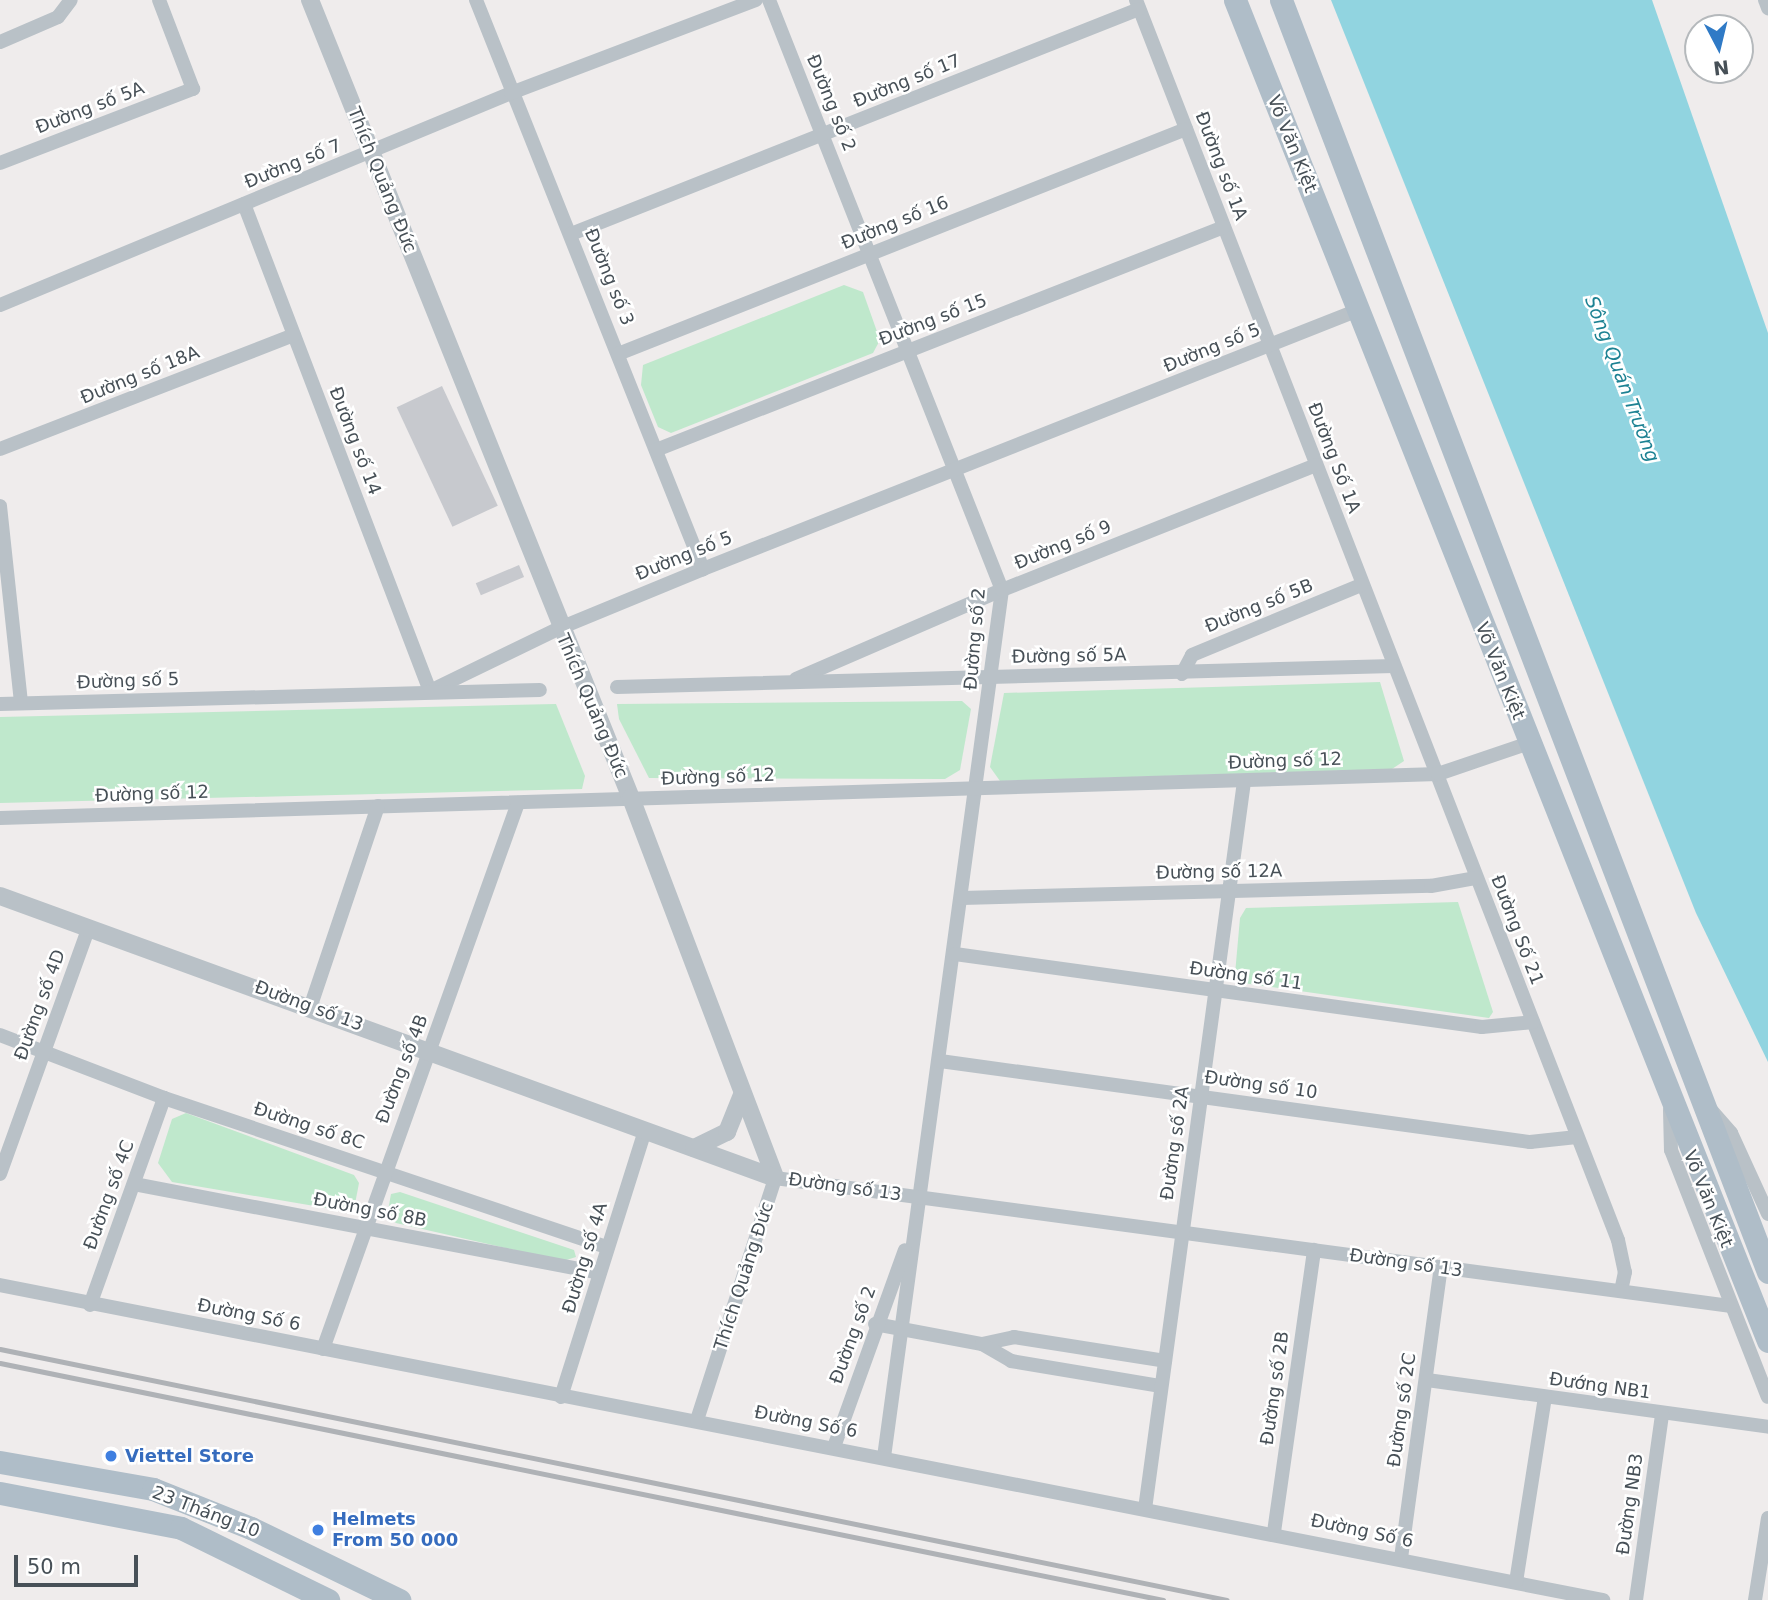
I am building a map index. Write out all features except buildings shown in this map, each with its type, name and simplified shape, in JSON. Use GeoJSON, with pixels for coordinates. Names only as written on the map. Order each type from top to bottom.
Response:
{"type":"FeatureCollection","features":[{"type":"Feature","properties":{"kind":"main road","name":"Võ Văn Kiệt"},"geometry":{"type":"LineString","coordinates":[[1235,0],[1670,1105],[1739,1298],[1768,1341]]}},
{"type":"Feature","properties":{"kind":"main road","name":"Võ Văn Kiệt"},"geometry":{"type":"LineString","coordinates":[[1281,0],[1563,729],[1697,1094],[1768,1272]]}},
{"type":"Feature","properties":{"kind":"main road"},"geometry":{"type":"LineString","coordinates":[[1529,743],[1563,729]]}},
{"type":"Feature","properties":{"kind":"main road","name":"23 Tháng 10"},"geometry":{"type":"LineString","coordinates":[[0,1462],[153,1489],[251,1528],[399,1600]]}},
{"type":"Feature","properties":{"kind":"main road","name":"23 Tháng 10"},"geometry":{"type":"LineString","coordinates":[[0,1493],[181,1528],[328,1600]]}},
{"type":"Feature","properties":{"kind":"street"},"geometry":{"type":"LineString","coordinates":[[0,42],[58,17],[71,0]]}},
{"type":"Feature","properties":{"kind":"street","name":"Đường số 5A"},"geometry":{"type":"LineString","coordinates":[[0,163],[193,89],[159,0]]}},
{"type":"Feature","properties":{"kind":"street","name":"Thích Quảng Đức"},"geometry":{"type":"LineString","coordinates":[[310,0],[560,628],[631,798],[775,1178],[697,1420]]}},
{"type":"Feature","properties":{"kind":"street","name":"Đường số 3"},"geometry":{"type":"LineString","coordinates":[[476,0],[703,569]]}},
{"type":"Feature","properties":{"kind":"street","name":"Đường số 7"},"geometry":{"type":"LineString","coordinates":[[0,305],[372,154],[511,93],[756,0]]}},
{"type":"Feature","properties":{"kind":"street","name":"Đường số 2"},"geometry":{"type":"LineString","coordinates":[[769,0],[1002,590],[993,676],[940,1061],[910,1236],[902,1331],[884,1457]]}},
{"type":"Feature","properties":{"kind":"street"},"geometry":{"type":"LineString","coordinates":[[1765,0],[1768,8]]}},
{"type":"Feature","properties":{"kind":"street","name":"Đường số 17"},"geometry":{"type":"LineString","coordinates":[[571,234],[823,135],[1137,4]]}},
{"type":"Feature","properties":{"kind":"street","name":"Đường số 1A"},"geometry":{"type":"LineString","coordinates":[[1137,4],[1271,345]]}},
{"type":"Feature","properties":{"kind":"street","name":"Đường số 16"},"geometry":{"type":"LineString","coordinates":[[618,354],[1186,128]]}},
{"type":"Feature","properties":{"kind":"street","name":"Đường số 14"},"geometry":{"type":"LineString","coordinates":[[244,204],[430,691]]}},
{"type":"Feature","properties":{"kind":"street","name":"Đường số 15"},"geometry":{"type":"LineString","coordinates":[[656,450],[1224,227]]}},
{"type":"Feature","properties":{"kind":"street","name":"Đường số 5"},"geometry":{"type":"LineString","coordinates":[[0,704],[430,691],[560,628],[703,569],[1358,310]]}},
{"type":"Feature","properties":{"kind":"street","name":"Đường số 18A"},"geometry":{"type":"LineString","coordinates":[[0,449],[294,335]]}},
{"type":"Feature","properties":{"kind":"street","name":"Đường Số 1A"},"geometry":{"type":"LineString","coordinates":[[1271,345],[1361,585]]}},
{"type":"Feature","properties":{"kind":"street","name":"Đường số 9"},"geometry":{"type":"LineString","coordinates":[[788,683],[1002,590],[1316,466]]}},
{"type":"Feature","properties":{"kind":"street"},"geometry":{"type":"LineString","coordinates":[[0,506],[21,704]]}},
{"type":"Feature","properties":{"kind":"street","name":"Đường Số 21"},"geometry":{"type":"LineString","coordinates":[[1361,585],[1438,774],[1618,1240],[1625,1272],[1620,1291]]}},
{"type":"Feature","properties":{"kind":"street","name":"Đường số 5B"},"geometry":{"type":"LineString","coordinates":[[1182,674],[1192,655],[1361,585]]}},
{"type":"Feature","properties":{"kind":"street","name":"Đường số 5A"},"geometry":{"type":"LineString","coordinates":[[617,687],[993,676],[1182,674],[1394,666]]}},
{"type":"Feature","properties":{"kind":"street"},"geometry":{"type":"LineString","coordinates":[[430,691],[540,690]]}},
{"type":"Feature","properties":{"kind":"street","name":"Đường số 12"},"geometry":{"type":"LineString","coordinates":[[0,818],[1438,774],[1529,743]]}},
{"type":"Feature","properties":{"kind":"street","name":"Đường số 2A"},"geometry":{"type":"LineString","coordinates":[[1145,1509],[1244,782]]}},
{"type":"Feature","properties":{"kind":"street","name":"Đường số 4B"},"geometry":{"type":"LineString","coordinates":[[323,1349],[384,1171],[430,1052],[518,803]]}},
{"type":"Feature","properties":{"kind":"street"},"geometry":{"type":"LineString","coordinates":[[311,1005],[378,806]]}},
{"type":"Feature","properties":{"kind":"street","name":"Đường số 12A"},"geometry":{"type":"LineString","coordinates":[[962,898],[1431,886],[1476,878]]}},
{"type":"Feature","properties":{"kind":"street","name":"Đường số 13"},"geometry":{"type":"LineString","coordinates":[[0,896],[311,1005],[430,1052],[775,1178],[1620,1291],[1739,1298]]}},
{"type":"Feature","properties":{"kind":"street","name":"Đường số 4D"},"geometry":{"type":"LineString","coordinates":[[0,1172],[88,929]]}},
{"type":"Feature","properties":{"kind":"street","name":"Đường số 11"},"geometry":{"type":"LineString","coordinates":[[955,954],[1482,1027],[1516,1027],[1533,1021]]}},
{"type":"Feature","properties":{"kind":"street","name":"Đường số 8C"},"geometry":{"type":"LineString","coordinates":[[0,1035],[164,1098],[608,1247]]}},
{"type":"Feature","properties":{"kind":"street","name":"Đường số 10"},"geometry":{"type":"LineString","coordinates":[[940,1061],[1530,1142],[1577,1137]]}},
{"type":"Feature","properties":{"kind":"street"},"geometry":{"type":"LineString","coordinates":[[1697,1094],[1731,1133],[1768,1214]]}},
{"type":"Feature","properties":{"kind":"street"},"geometry":{"type":"LineString","coordinates":[[694,1148],[727,1132],[742,1096]]}},
{"type":"Feature","properties":{"kind":"street","name":"Đường số 4C"},"geometry":{"type":"LineString","coordinates":[[90,1305],[164,1098]]}},
{"type":"Feature","properties":{"kind":"street","name":"Đường số 4A"},"geometry":{"type":"LineString","coordinates":[[561,1397],[645,1130]]}},
{"type":"Feature","properties":{"kind":"street","name":"Đường số 8B"},"geometry":{"type":"LineString","coordinates":[[134,1184],[600,1273]]}},
{"type":"Feature","properties":{"kind":"street","name":"Đường số 2"},"geometry":{"type":"LineString","coordinates":[[834,1447],[875,1324],[910,1236]]}},
{"type":"Feature","properties":{"kind":"street","name":"Đường số 2B"},"geometry":{"type":"LineString","coordinates":[[1274,1532],[1314,1250]]}},
{"type":"Feature","properties":{"kind":"street","name":"Đường số 2C"},"geometry":{"type":"LineString","coordinates":[[1401,1558],[1441,1267]]}},
{"type":"Feature","properties":{"kind":"street","name":"Đường Số 6"},"geometry":{"type":"LineString","coordinates":[[0,1285],[561,1397],[697,1420],[1274,1532],[1603,1600]]}},
{"type":"Feature","properties":{"kind":"street"},"geometry":{"type":"LineString","coordinates":[[1739,1298],[1768,1397]]}},
{"type":"Feature","properties":{"kind":"street"},"geometry":{"type":"LineString","coordinates":[[875,1324],[982,1344],[1011,1361],[1161,1386]]}},
{"type":"Feature","properties":{"kind":"street"},"geometry":{"type":"LineString","coordinates":[[982,1344],[1014,1337],[1165,1361]]}},
{"type":"Feature","properties":{"kind":"street","name":"Đướng NB1"},"geometry":{"type":"LineString","coordinates":[[1427,1380],[1768,1427]]}},
{"type":"Feature","properties":{"kind":"street"},"geometry":{"type":"LineString","coordinates":[[1516,1582],[1545,1397]]}},
{"type":"Feature","properties":{"kind":"street","name":"Đường NB3"},"geometry":{"type":"LineString","coordinates":[[1636,1600],[1662,1414]]}},
{"type":"Feature","properties":{"kind":"street"},"geometry":{"type":"LineString","coordinates":[[1755,1600],[1768,1518]]}},
{"type":"Feature","properties":{"kind":"green space"},"geometry":{"type":"Polygon","coordinates":[[[844,285],[863,292],[880,340],[873,353],[671,433],[658,427],[641,385],[643,365],[844,285]]]}},
{"type":"Feature","properties":{"kind":"green space"},"geometry":{"type":"Polygon","coordinates":[[[1380,682],[1404,761],[1392,769],[1000,781],[990,767],[1004,693],[1380,682]]]}},
{"type":"Feature","properties":{"kind":"green space"},"geometry":{"type":"Polygon","coordinates":[[[962,701],[971,709],[960,770],[945,779],[649,778],[619,719],[617,704],[962,701]]]}},
{"type":"Feature","properties":{"kind":"green space"},"geometry":{"type":"Polygon","coordinates":[[[556,704],[585,776],[582,789],[0,803],[0,717],[556,704]]]}},
{"type":"Feature","properties":{"kind":"green space"},"geometry":{"type":"Polygon","coordinates":[[[1458,902],[1493,1012],[1489,1018],[1243,983],[1235,974],[1240,918],[1246,908],[1458,902]]]}},
{"type":"Feature","properties":{"kind":"green space"},"geometry":{"type":"Polygon","coordinates":[[[186,1113],[354,1175],[359,1183],[355,1204],[344,1211],[172,1182],[158,1163],[172,1119],[186,1113]]]}},
{"type":"Feature","properties":{"kind":"green space"},"geometry":{"type":"Polygon","coordinates":[[[400,1192],[574,1250],[576,1257],[563,1261],[396,1223],[387,1216],[391,1194],[400,1192]]]}},
{"type":"Feature","properties":{"kind":"water","name":"Sông Quán Trường"},"geometry":{"type":"Polygon","coordinates":[[[1331,0],[1652,0],[1768,333],[1768,1062],[1696,913],[1331,0]]]}},
{"type":"Feature","properties":{"kind":"railway"},"geometry":{"type":"LineString","coordinates":[[0,1349],[1227,1600]]}},
{"type":"Feature","properties":{"kind":"railway"},"geometry":{"type":"LineString","coordinates":[[0,1363],[1163,1600]]}},
{"type":"Feature","properties":{"kind":"place","name":"Viettel Store"},"geometry":{"type":"Point","coordinates":[111,1456]}},
{"type":"Feature","properties":{"kind":"place","name":"Helmets From 50 000"},"geometry":{"type":"Point","coordinates":[318,1530]}}]}
